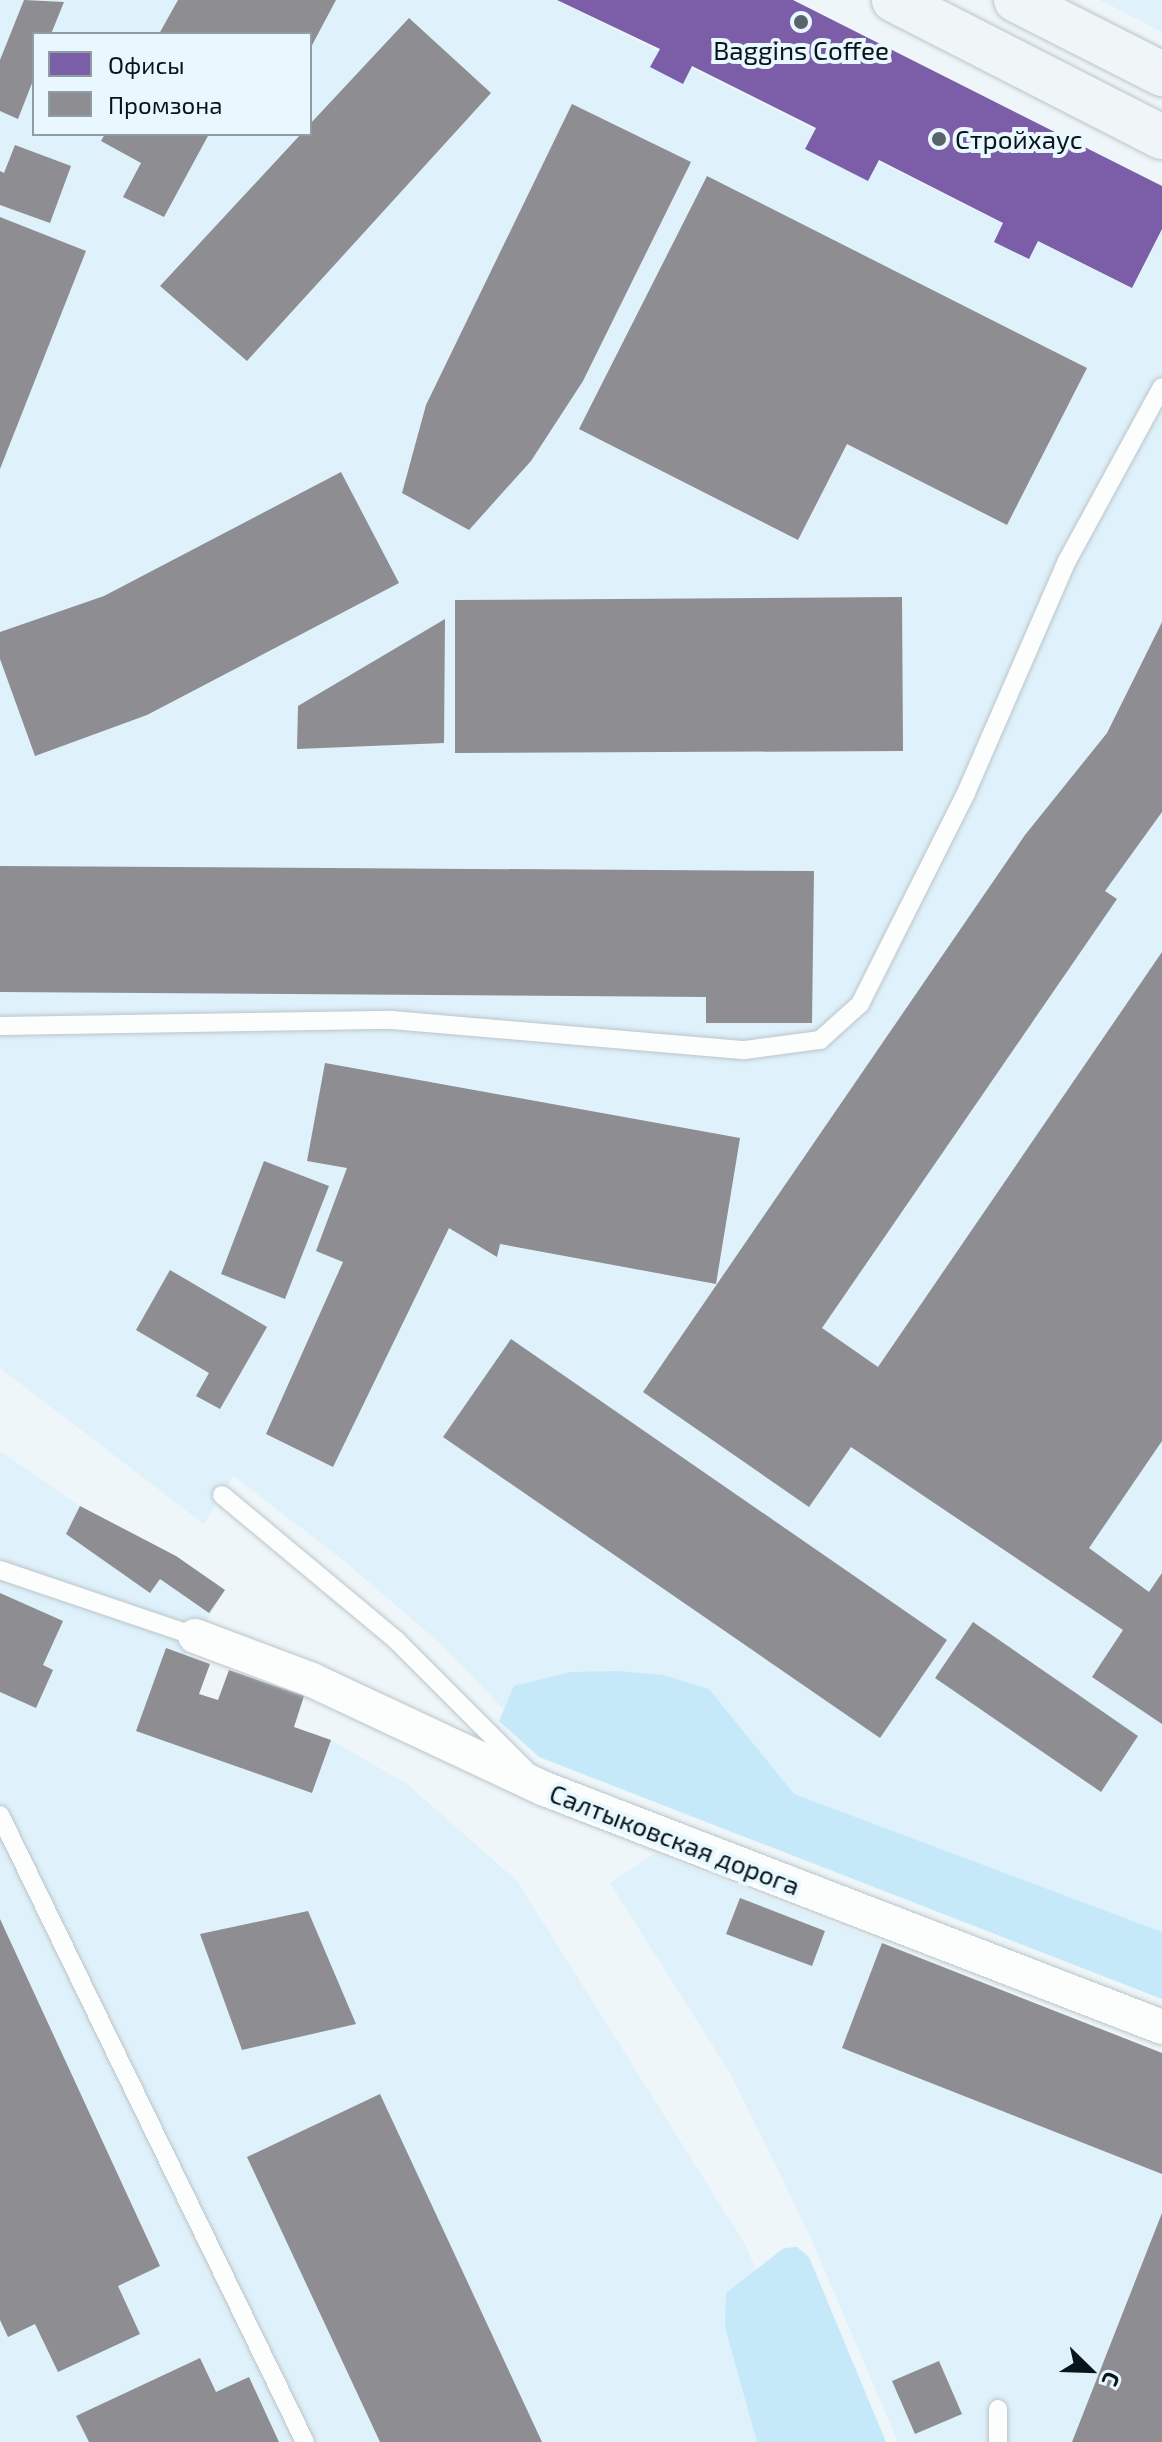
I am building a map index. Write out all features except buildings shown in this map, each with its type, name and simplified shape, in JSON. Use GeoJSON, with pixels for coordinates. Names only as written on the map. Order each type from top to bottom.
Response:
{"type":"FeatureCollection","features":[{"type":"Feature","properties":{"kind":"main road"},"geometry":{"type":"LineString","coordinates":[[894,0],[1162,137]]}},
{"type":"Feature","properties":{"kind":"main road"},"geometry":{"type":"LineString","coordinates":[[1016,0],[1162,74]]}},
{"type":"Feature","properties":{"kind":"street","name":"Салтыковская дорога"},"geometry":{"type":"LineString","coordinates":[[195,1636],[312,1680],[545,1789],[1162,2027]]}},
{"type":"Feature","properties":{"kind":"lane"},"geometry":{"type":"LineString","coordinates":[[0,1026],[392,1020],[745,1050],[820,1040],[860,1004],[966,793],[1067,561],[1162,387]]}},
{"type":"Feature","properties":{"kind":"lane"},"geometry":{"type":"LineString","coordinates":[[222,1495],[397,1641],[545,1789]]}},
{"type":"Feature","properties":{"kind":"lane"},"geometry":{"type":"LineString","coordinates":[[0,1570],[195,1636]]}},
{"type":"Feature","properties":{"kind":"lane"},"geometry":{"type":"LineString","coordinates":[[0,1815],[305,2442]]}},
{"type":"Feature","properties":{"kind":"lane"},"geometry":{"type":"LineString","coordinates":[[998,2409],[998,2442]]}},
{"type":"Feature","properties":{"kind":"shaded area"},"geometry":{"type":"Polygon","coordinates":[[[0,0],[556,0],[1131,288],[1162,229],[1162,1983],[530,1737],[442,1645],[342,1559],[233,1476],[204,1524],[0,1368],[0,0]]]}},
{"type":"Feature","properties":{"kind":"shaded area"},"geometry":{"type":"Polygon","coordinates":[[[1100,0],[1162,0],[1162,32],[1100,0]]]}},
{"type":"Feature","properties":{"kind":"shaded area"},"geometry":{"type":"Polygon","coordinates":[[[0,1451],[80,1506],[176,1556],[225,1590],[186,1655],[166,1649],[137,1731],[312,1793],[331,1740],[407,1784],[517,1881],[746,2246],[829,2442],[0,2442],[0,1451]]]}},
{"type":"Feature","properties":{"kind":"shaded area"},"geometry":{"type":"Polygon","coordinates":[[[618,1671],[663,1675],[709,1689],[794,1794],[1162,1932],[1162,1999],[539,1757],[499,1721],[514,1686],[571,1672],[618,1671]]]}},
{"type":"Feature","properties":{"kind":"shaded area"},"geometry":{"type":"Polygon","coordinates":[[[655,1853],[1162,2053],[1162,2442],[898,2442],[806,2227],[730,2073],[610,1883],[655,1853]]]}},
{"type":"Feature","properties":{"kind":"shaded area"},"geometry":{"type":"Polygon","coordinates":[[[797,2247],[809,2257],[886,2442],[757,2442],[725,2327],[726,2293],[784,2248],[797,2247]]]}},
{"type":"Feature","properties":{"kind":"place","name":"Baggins Coffee"},"geometry":{"type":"Point","coordinates":[801,22]}},
{"type":"Feature","properties":{"kind":"place","name":"Стройхаус"},"geometry":{"type":"Point","coordinates":[939,139]}}]}
